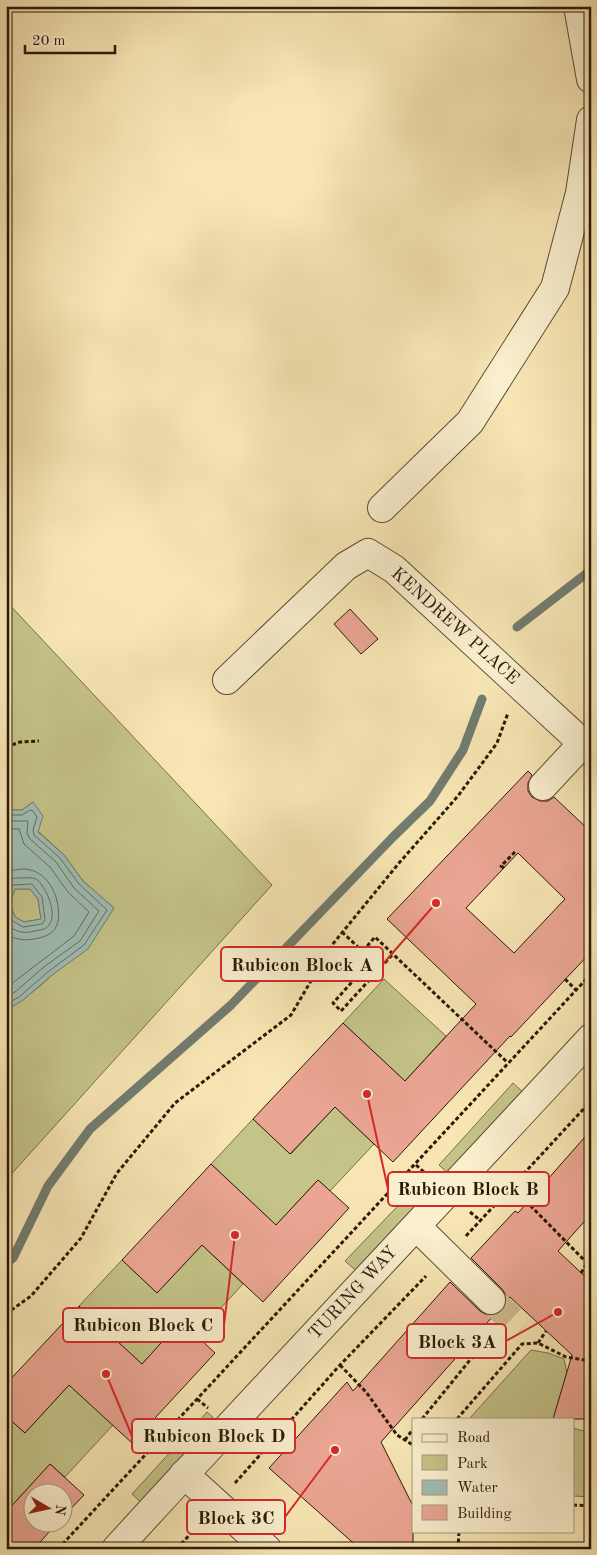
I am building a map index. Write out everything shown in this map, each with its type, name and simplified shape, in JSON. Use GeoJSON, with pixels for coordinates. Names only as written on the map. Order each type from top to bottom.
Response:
{"type":"FeatureCollection","features":[{"type":"Feature","properties":{"kind":"street"},"geometry":{"type":"LineString","coordinates":[[578,6],[591,79]]}},
{"type":"Feature","properties":{"kind":"street"},"geometry":{"type":"LineString","coordinates":[[382,508],[470,422],[554,288],[580,194],[591,120]]}},
{"type":"Feature","properties":{"kind":"street","name":"KENDREW PLACE"},"geometry":{"type":"LineString","coordinates":[[227,680],[346,566],[368,554],[394,569],[587,747]]}},
{"type":"Feature","properties":{"kind":"street"},"geometry":{"type":"LineString","coordinates":[[542,786],[587,747]]}},
{"type":"Feature","properties":{"kind":"street","name":"TURING WAY"},"geometry":{"type":"LineString","coordinates":[[116,1549],[228,1426],[417,1227],[591,1038]]}},
{"type":"Feature","properties":{"kind":"street"},"geometry":{"type":"LineString","coordinates":[[417,1227],[447,1255],[496,1311]]}},
{"type":"Feature","properties":{"kind":"street"},"geometry":{"type":"LineString","coordinates":[[184,1474],[267,1549]]}},
{"type":"Feature","properties":{"kind":"path"},"geometry":{"type":"LineString","coordinates":[[6,1314],[31,1296],[81,1238],[117,1173],[175,1103],[291,1015],[332,945],[399,863],[458,796],[497,743],[507,720],[517,681]]}},
{"type":"Feature","properties":{"kind":"path"},"geometry":{"type":"LineString","coordinates":[[6,747],[20,742],[39,741]]}},
{"type":"Feature","properties":{"kind":"path"},"geometry":{"type":"LineString","coordinates":[[504,868],[501,866],[514,853],[511,851]]}},
{"type":"Feature","properties":{"kind":"path"},"geometry":{"type":"LineString","coordinates":[[342,932],[372,960],[333,1003],[341,1011],[393,954]]}},
{"type":"Feature","properties":{"kind":"path"},"geometry":{"type":"LineString","coordinates":[[363,951],[375,938],[508,1063]]}},
{"type":"Feature","properties":{"kind":"path"},"geometry":{"type":"LineString","coordinates":[[58,1549],[416,1165],[591,974]]}},
{"type":"Feature","properties":{"kind":"path"},"geometry":{"type":"LineString","coordinates":[[565,979],[576,990]]}},
{"type":"Feature","properties":{"kind":"path"},"geometry":{"type":"LineString","coordinates":[[177,1549],[340,1365],[512,1187],[591,1101]]}},
{"type":"Feature","properties":{"kind":"path"},"geometry":{"type":"LineString","coordinates":[[512,1187],[590,1263],[581,1273]]}},
{"type":"Feature","properties":{"kind":"path"},"geometry":{"type":"LineString","coordinates":[[423,1418],[496,1311]]}},
{"type":"Feature","properties":{"kind":"path"},"geometry":{"type":"LineString","coordinates":[[538,1343],[546,1330]]}},
{"type":"Feature","properties":{"kind":"path"},"geometry":{"type":"LineString","coordinates":[[458,1418],[522,1344],[538,1343],[566,1357],[591,1361]]}},
{"type":"Feature","properties":{"kind":"path"},"geometry":{"type":"LineString","coordinates":[[340,1365],[366,1392],[397,1435],[412,1444]]}},
{"type":"Feature","properties":{"kind":"path"},"geometry":{"type":"LineString","coordinates":[[405,1440],[412,1430]]}},
{"type":"Feature","properties":{"kind":"path"},"geometry":{"type":"LineString","coordinates":[[574,1505],[591,1506]]}},
{"type":"Feature","properties":{"kind":"path"},"geometry":{"type":"LineString","coordinates":[[458,1549],[459,1532]]}},
{"type":"Feature","properties":{"kind":"green space"},"geometry":{"type":"Polygon","coordinates":[[[6,601],[272,885],[6,1180],[6,1010],[22,1000],[50,977],[114,908],[83,881],[64,855],[38,831],[33,802],[22,810],[6,810],[6,601]]]}},
{"type":"Feature","properties":{"kind":"green space"},"geometry":{"type":"Polygon","coordinates":[[[15,889],[30,889],[38,899],[41,919],[24,922],[15,917],[10,904],[15,889]]]}},
{"type":"Feature","properties":{"kind":"green space"},"geometry":{"type":"Polygon","coordinates":[[[384,979],[446,1036],[405,1081],[343,1023],[384,979]]]}},
{"type":"Feature","properties":{"kind":"green space"},"geometry":{"type":"Polygon","coordinates":[[[513,1083],[526,1095],[452,1177],[439,1165],[513,1083]]]}},
{"type":"Feature","properties":{"kind":"green space"},"geometry":{"type":"Polygon","coordinates":[[[335,1107],[374,1144],[330,1191],[318,1180],[276,1225],[211,1164],[253,1119],[291,1154],[335,1107]]]}},
{"type":"Feature","properties":{"kind":"green space"},"geometry":{"type":"Polygon","coordinates":[[[417,1186],[431,1200],[360,1274],[345,1261],[417,1186]]]}},
{"type":"Feature","properties":{"kind":"green space"},"geometry":{"type":"Polygon","coordinates":[[[202,1245],[243,1284],[196,1335],[181,1321],[142,1364],[79,1306],[122,1260],[157,1293],[202,1245]]]}},
{"type":"Feature","properties":{"kind":"green space"},"geometry":{"type":"Polygon","coordinates":[[[531,1350],[548,1353],[564,1359],[567,1373],[553,1418],[470,1418],[531,1350]]]}},
{"type":"Feature","properties":{"kind":"green space"},"geometry":{"type":"Polygon","coordinates":[[[69,1385],[113,1425],[65,1477],[50,1464],[34,1482],[22,1482],[22,1495],[7,1511],[6,1416],[25,1433],[69,1385]]]}},
{"type":"Feature","properties":{"kind":"green space"},"geometry":{"type":"Polygon","coordinates":[[[207,1412],[221,1425],[146,1507],[132,1494],[207,1412]]]}},
{"type":"Feature","properties":{"kind":"green space"},"geometry":{"type":"Polygon","coordinates":[[[574,1428],[591,1433],[591,1497],[574,1496],[574,1428]]]}},
{"type":"Feature","properties":{"kind":"water"},"geometry":{"type":"Polygon","coordinates":[[[33,802],[43,816],[38,832],[64,855],[83,881],[114,908],[88,949],[52,975],[22,1001],[6,1010],[6,810],[22,810],[33,802]],[[15,889],[10,904],[15,917],[24,922],[41,919],[38,899],[30,889],[15,889]]]}},
{"type":"Feature","properties":{"kind":"building"},"geometry":{"type":"Polygon","coordinates":[[[350,609],[378,639],[361,654],[334,624],[350,609]]]}},
{"type":"Feature","properties":{"kind":"building"},"geometry":{"type":"Polygon","coordinates":[[[528,771],[532,775],[528,783],[528,791],[532,797],[540,801],[548,801],[554,797],[591,832],[591,952],[393,1162],[335,1107],[290,1154],[253,1119],[343,1023],[405,1081],[476,1004],[387,919],[528,771]],[[518,853],[466,908],[514,953],[565,899],[518,853]]]}},
{"type":"Feature","properties":{"kind":"building"},"geometry":{"type":"Polygon","coordinates":[[[591,1130],[591,1214],[558,1251],[591,1282],[591,1419],[553,1418],[572,1355],[510,1297],[506,1301],[506,1295],[502,1289],[471,1258],[515,1211],[518,1213],[591,1130]]]}},
{"type":"Feature","properties":{"kind":"building"},"geometry":{"type":"Polygon","coordinates":[[[211,1164],[276,1225],[318,1180],[349,1208],[263,1302],[202,1245],[157,1293],[122,1260],[211,1164]]]}},
{"type":"Feature","properties":{"kind":"building"},"geometry":{"type":"Polygon","coordinates":[[[450,1282],[480,1311],[487,1315],[494,1315],[381,1442],[412,1504],[413,1549],[360,1549],[269,1468],[347,1382],[353,1391],[450,1282]]]}},
{"type":"Feature","properties":{"kind":"building"},"geometry":{"type":"Polygon","coordinates":[[[79,1306],[142,1364],[181,1321],[215,1353],[132,1443],[69,1385],[25,1433],[6,1416],[6,1384],[79,1306]]]}},
{"type":"Feature","properties":{"kind":"building"},"geometry":{"type":"Polygon","coordinates":[[[50,1464],[70,1482],[34,1482],[50,1464]]]}},
{"type":"Feature","properties":{"kind":"building"},"geometry":{"type":"Polygon","coordinates":[[[72,1484],[84,1495],[72,1508],[72,1484]]]}},
{"type":"Feature","properties":{"kind":"building"},"geometry":{"type":"Polygon","coordinates":[[[22,1495],[22,1532],[49,1532],[34,1549],[6,1549],[6,1512],[22,1495]]]}},
{"type":"Feature","properties":{"kind":"waterway"},"geometry":{"type":"LineString","coordinates":[[517,627],[591,570]]}},
{"type":"Feature","properties":{"kind":"waterway"},"geometry":{"type":"LineString","coordinates":[[6,1263],[13,1258],[48,1186],[90,1129],[231,1005],[430,801],[463,750],[482,699]]}},
{"type":"Feature","properties":{"kind":"tunnel"},"geometry":{"type":"LineString","coordinates":[[491,1300],[522,1329]]}},
{"type":"Feature","properties":{"kind":"place","name":"Rubicon Block A"},"geometry":{"type":"Point","coordinates":[436,903]}},
{"type":"Feature","properties":{"kind":"place","name":"Rubicon Block B"},"geometry":{"type":"Point","coordinates":[367,1094]}},
{"type":"Feature","properties":{"kind":"place","name":"Rubicon Block C"},"geometry":{"type":"Point","coordinates":[235,1235]}},
{"type":"Feature","properties":{"kind":"place","name":"Block 3A"},"geometry":{"type":"Point","coordinates":[558,1312]}},
{"type":"Feature","properties":{"kind":"place","name":"Rubicon Block D"},"geometry":{"type":"Point","coordinates":[106,1374]}},
{"type":"Feature","properties":{"kind":"place","name":"Block 3C"},"geometry":{"type":"Point","coordinates":[335,1450]}}]}
